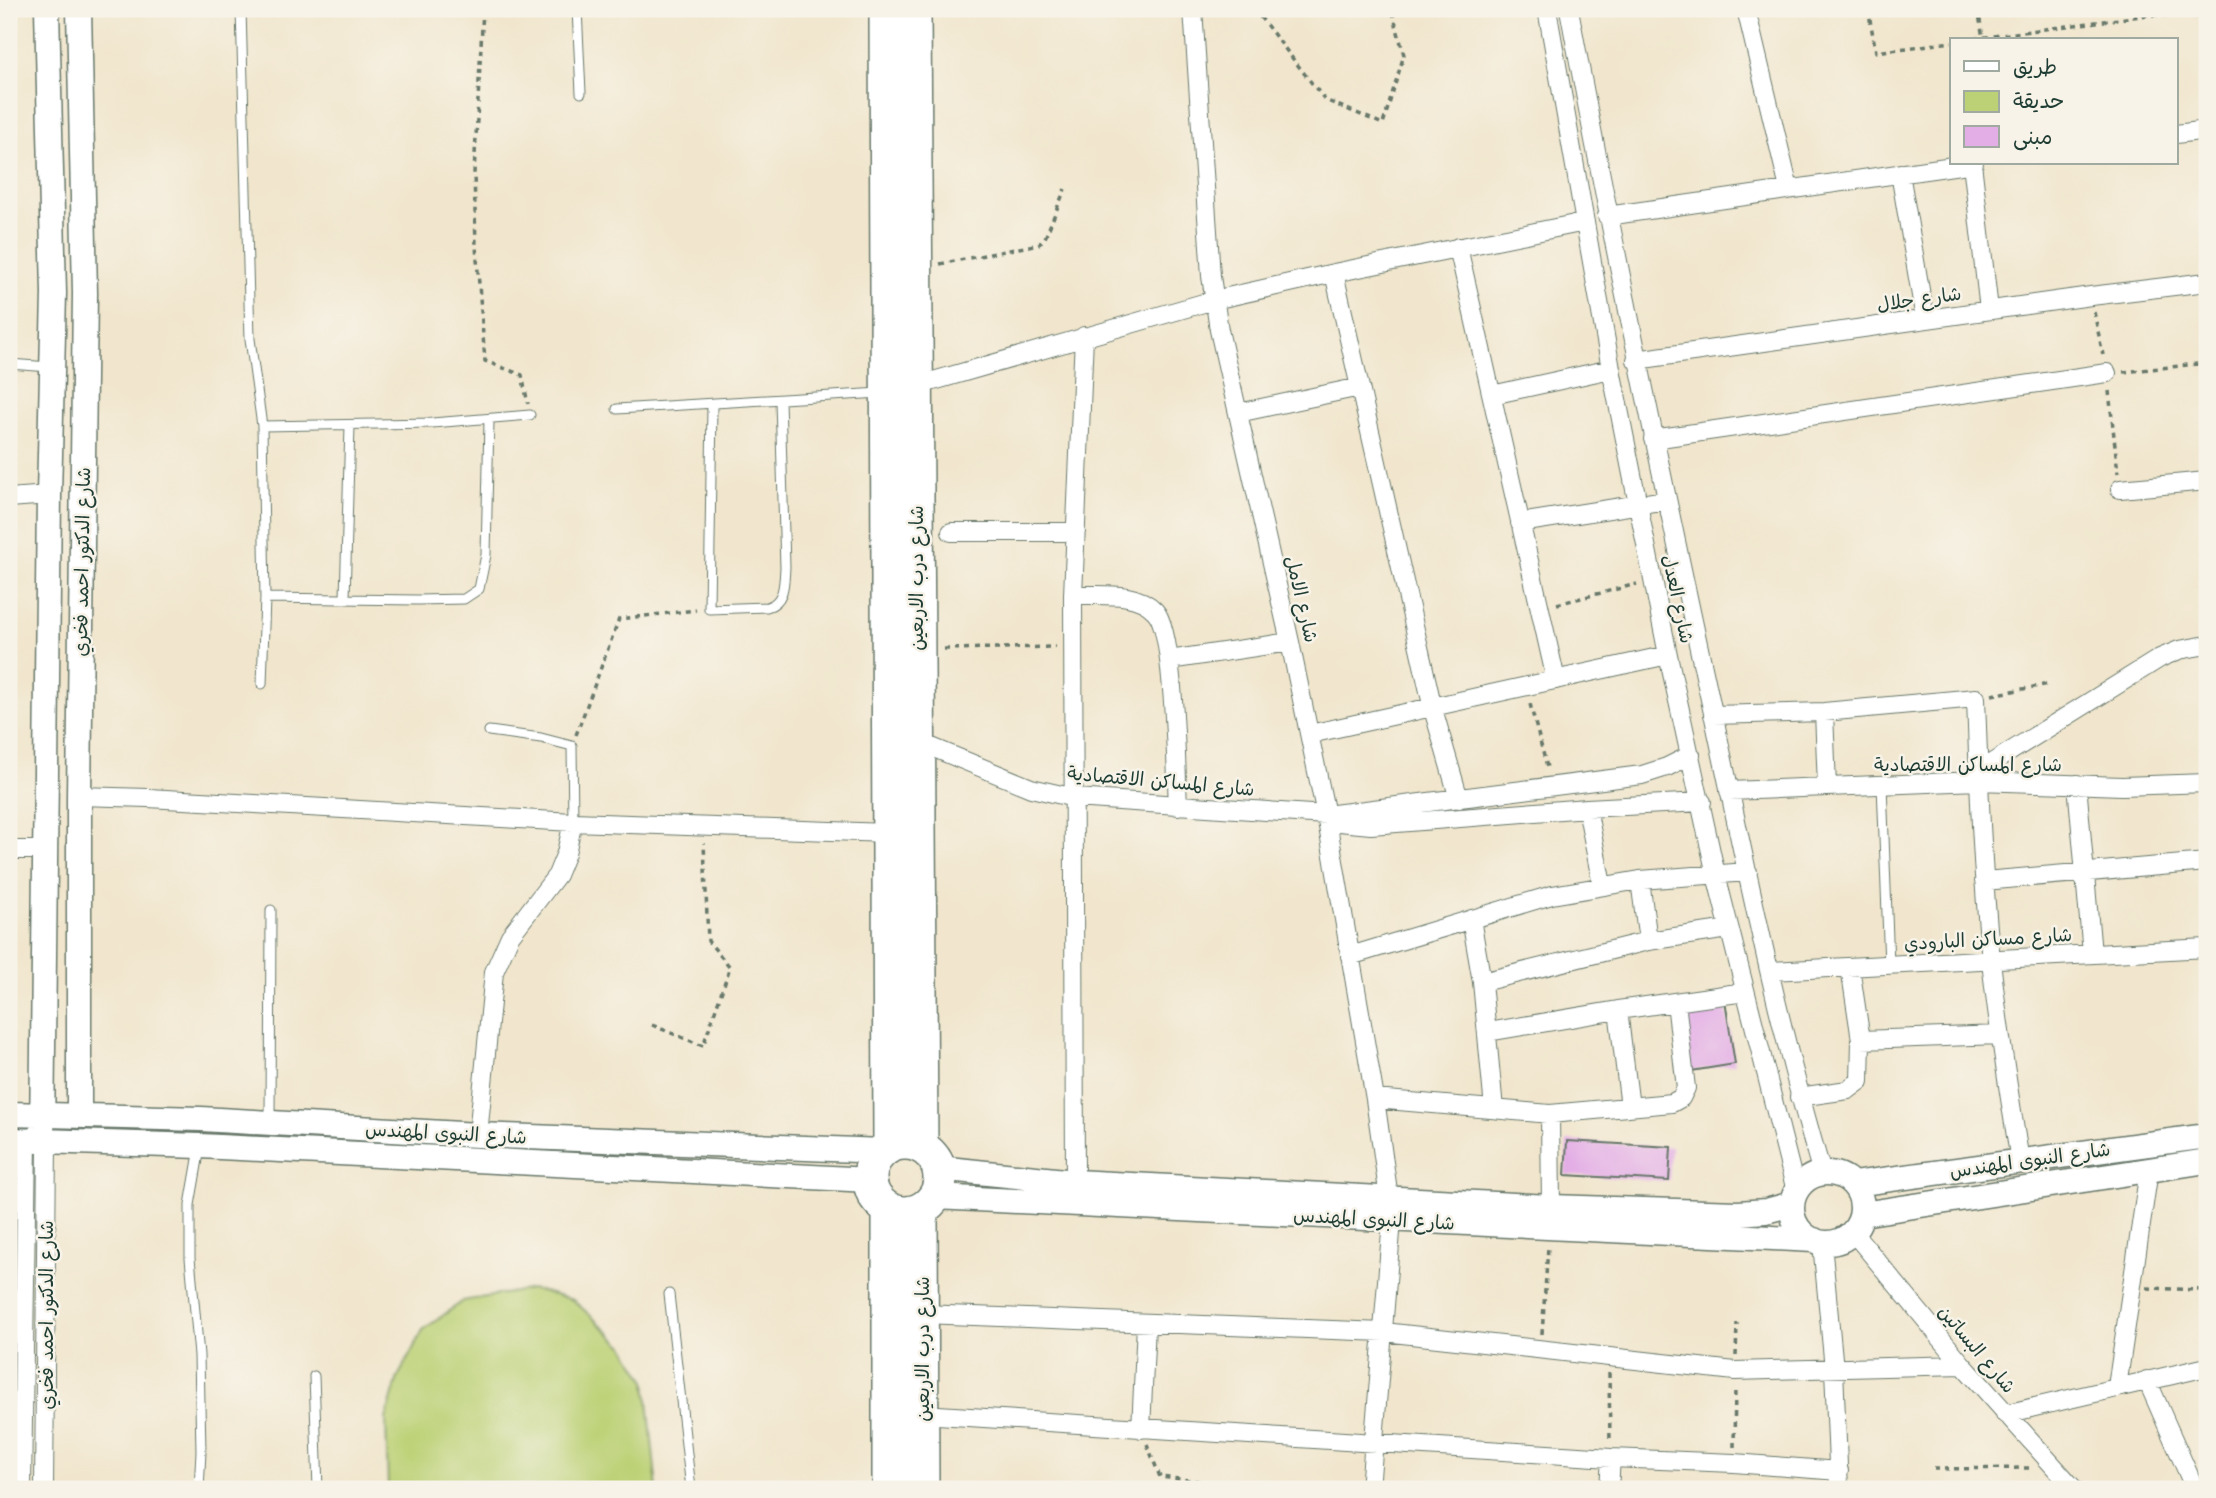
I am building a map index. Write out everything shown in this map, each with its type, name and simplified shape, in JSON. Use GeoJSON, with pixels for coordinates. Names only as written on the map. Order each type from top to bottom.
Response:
{"type":"FeatureCollection","features":[{"type":"Feature","properties":{"kind":"highway","name":"شارع درب الاربعين"},"geometry":{"type":"LineString","coordinates":[[900,23],[901,390],[887,833],[906,1176],[922,1314],[922,1489]]}},
{"type":"Feature","properties":{"kind":"highway","name":"شارع درب الاربعين"},"geometry":{"type":"LineString","coordinates":[[889,1489],[906,1176],[917,741],[901,390],[914,269],[900,80]]}},
{"type":"Feature","properties":{"kind":"street","name":"شارع الدكتور احمد فخري"},"geometry":{"type":"LineString","coordinates":[[22,1489],[21,1377],[31,1140],[42,1115],[45,1014],[49,495],[54,293],[47,9]]}},
{"type":"Feature","properties":{"kind":"street","name":"شارع الدكتور احمد فخري"},"geometry":{"type":"LineString","coordinates":[[79,9],[85,293],[79,796],[79,1115]]}},
{"type":"Feature","properties":{"kind":"street","name":"شارع الامل"},"geometry":{"type":"LineString","coordinates":[[1193,9],[1214,300],[1326,815],[1375,1100],[1390,1209],[1384,1332],[1370,1489]]}},
{"type":"Feature","properties":{"kind":"street","name":"شارع العدل"},"geometry":{"type":"LineString","coordinates":[[1547,9],[1611,369],[1668,655],[1716,876],[1794,1198]]}},
{"type":"Feature","properties":{"kind":"street","name":"شارع العدل"},"geometry":{"type":"LineString","coordinates":[[1569,9],[1636,359],[1729,791],[1799,1097],[1822,1173]]}},
{"type":"Feature","properties":{"kind":"street"},"geometry":{"type":"LineString","coordinates":[[1745,9],[1789,189]]}},
{"type":"Feature","properties":{"kind":"street"},"geometry":{"type":"LineString","coordinates":[[2178,134],[2207,130]]}},
{"type":"Feature","properties":{"kind":"street"},"geometry":{"type":"LineString","coordinates":[[1608,216],[1966,164]]}},
{"type":"Feature","properties":{"kind":"street"},"geometry":{"type":"LineString","coordinates":[[1973,164],[1989,310]]}},
{"type":"Feature","properties":{"kind":"street"},"geometry":{"type":"LineString","coordinates":[[1900,173],[1925,319]]}},
{"type":"Feature","properties":{"kind":"street"},"geometry":{"type":"LineString","coordinates":[[901,390],[1214,300],[1585,222]]}},
{"type":"Feature","properties":{"kind":"street"},"geometry":{"type":"LineString","coordinates":[[1458,247],[1556,680]]}},
{"type":"Feature","properties":{"kind":"street"},"geometry":{"type":"LineString","coordinates":[[1334,273],[1433,709],[1459,799]]}},
{"type":"Feature","properties":{"kind":"street","name":"شارع جلال"},"geometry":{"type":"LineString","coordinates":[[1636,359],[2207,282]]}},
{"type":"Feature","properties":{"kind":"street"},"geometry":{"type":"LineString","coordinates":[[54,293],[85,293]]}},
{"type":"Feature","properties":{"kind":"street"},"geometry":{"type":"LineString","coordinates":[[1075,1182],[1073,595],[1084,336]]}},
{"type":"Feature","properties":{"kind":"street"},"geometry":{"type":"LineString","coordinates":[[1492,396],[1611,369]]}},
{"type":"Feature","properties":{"kind":"street"},"geometry":{"type":"LineString","coordinates":[[1653,439],[2107,373]]}},
{"type":"Feature","properties":{"kind":"street"},"geometry":{"type":"LineString","coordinates":[[1238,413],[1360,387]]}},
{"type":"Feature","properties":{"kind":"street"},"geometry":{"type":"LineString","coordinates":[[2120,489],[2207,481]]}},
{"type":"Feature","properties":{"kind":"street"},"geometry":{"type":"LineString","coordinates":[[9,498],[49,495]]}},
{"type":"Feature","properties":{"kind":"street"},"geometry":{"type":"LineString","coordinates":[[1520,523],[1666,500]]}},
{"type":"Feature","properties":{"kind":"street"},"geometry":{"type":"LineString","coordinates":[[951,531],[1076,531]]}},
{"type":"Feature","properties":{"kind":"street"},"geometry":{"type":"LineString","coordinates":[[1073,595],[1131,597],[1148,605],[1160,618],[1169,660],[1178,806]]}},
{"type":"Feature","properties":{"kind":"street"},"geometry":{"type":"LineString","coordinates":[[1169,660],[1290,642]]}},
{"type":"Feature","properties":{"kind":"street"},"geometry":{"type":"LineString","coordinates":[[1979,776],[2160,658],[2179,650],[2207,645]]}},
{"type":"Feature","properties":{"kind":"street"},"geometry":{"type":"LineString","coordinates":[[1310,734],[1668,655]]}},
{"type":"Feature","properties":{"kind":"street"},"geometry":{"type":"LineString","coordinates":[[47,680],[80,681]]}},
{"type":"Feature","properties":{"kind":"street"},"geometry":{"type":"LineString","coordinates":[[1713,715],[1824,712],[1976,698],[1984,881],[1991,960],[2020,1161]]}},
{"type":"Feature","properties":{"kind":"street"},"geometry":{"type":"LineString","coordinates":[[1824,712],[1827,787]]}},
{"type":"Feature","properties":{"kind":"street","name":"شارع المساكن الاقتصادية"},"geometry":{"type":"LineString","coordinates":[[917,741],[1031,788],[1075,798],[1326,815],[1642,775],[1691,755]]}},
{"type":"Feature","properties":{"kind":"street","name":"شارع المساكن الاقتصادية"},"geometry":{"type":"LineString","coordinates":[[1729,791],[1882,784],[1979,776],[2134,786],[2207,783]]}},
{"type":"Feature","properties":{"kind":"street"},"geometry":{"type":"LineString","coordinates":[[2077,784],[2092,954]]}},
{"type":"Feature","properties":{"kind":"street"},"geometry":{"type":"LineString","coordinates":[[79,796],[573,822],[887,833]]}},
{"type":"Feature","properties":{"kind":"street","name":"شارع المساكن الاقتصادية"},"geometry":{"type":"LineString","coordinates":[[1326,815],[1339,822],[1371,825],[1702,802]]}},
{"type":"Feature","properties":{"kind":"street"},"geometry":{"type":"LineString","coordinates":[[1587,808],[1602,885]]}},
{"type":"Feature","properties":{"kind":"street"},"geometry":{"type":"LineString","coordinates":[[478,1135],[494,972],[510,936],[556,875],[566,853],[573,822]]}},
{"type":"Feature","properties":{"kind":"street"},"geometry":{"type":"LineString","coordinates":[[9,850],[45,850]]}},
{"type":"Feature","properties":{"kind":"street"},"geometry":{"type":"LineString","coordinates":[[1984,881],[2207,862]]}},
{"type":"Feature","properties":{"kind":"street"},"geometry":{"type":"LineString","coordinates":[[1350,956],[1552,895],[1640,880],[1748,872]]}},
{"type":"Feature","properties":{"kind":"street"},"geometry":{"type":"LineString","coordinates":[[1640,880],[1648,941]]}},
{"type":"Feature","properties":{"kind":"street"},"geometry":{"type":"LineString","coordinates":[[1471,919],[1482,982],[1494,1109]]}},
{"type":"Feature","properties":{"kind":"street"},"geometry":{"type":"LineString","coordinates":[[1482,982],[1648,941],[1729,929]]}},
{"type":"Feature","properties":{"kind":"street","name":"شارع مساكن البارودي"},"geometry":{"type":"LineString","coordinates":[[1770,971],[2207,948]]}},
{"type":"Feature","properties":{"kind":"street"},"geometry":{"type":"LineString","coordinates":[[1799,1097],[1848,1090],[1858,1083],[1861,1076],[1861,1040],[1850,967]]}},
{"type":"Feature","properties":{"kind":"street"},"geometry":{"type":"LineString","coordinates":[[1488,1032],[1745,992]]}},
{"type":"Feature","properties":{"kind":"street"},"geometry":{"type":"LineString","coordinates":[[1375,1100],[1550,1114],[1672,1103],[1678,1101],[1686,1088],[1676,1002]]}},
{"type":"Feature","properties":{"kind":"street"},"geometry":{"type":"LineString","coordinates":[[1618,1010],[1630,1107]]}},
{"type":"Feature","properties":{"kind":"street"},"geometry":{"type":"LineString","coordinates":[[45,1014],[79,1013]]}},
{"type":"Feature","properties":{"kind":"street"},"geometry":{"type":"LineString","coordinates":[[1861,1040],[2000,1035]]}},
{"type":"Feature","properties":{"kind":"street","name":"شارع النبوى المهندس"},"geometry":{"type":"LineString","coordinates":[[9,1114],[201,1119],[478,1135],[906,1176],[1390,1209],[1550,1217],[1818,1241]]}},
{"type":"Feature","properties":{"kind":"street"},"geometry":{"type":"LineString","coordinates":[[1550,1114],[1550,1217]]}},
{"type":"Feature","properties":{"kind":"street"},"geometry":{"type":"LineString","coordinates":[[200,1146],[201,1119]]}},
{"type":"Feature","properties":{"kind":"street","name":"شارع النبوى المهندس"},"geometry":{"type":"LineString","coordinates":[[1854,1184],[2207,1136]]}},
{"type":"Feature","properties":{"kind":"street","name":"شارع الدكتور احمد فخري"},"geometry":{"type":"LineString","coordinates":[[31,1140],[46,1260],[44,1489]]}},
{"type":"Feature","properties":{"kind":"street","name":"شارع النبوى المهندس"},"geometry":{"type":"LineString","coordinates":[[31,1140],[1075,1182],[1390,1209]]}},
{"type":"Feature","properties":{"kind":"street","name":"شارع النبوى المهندس"},"geometry":{"type":"LineString","coordinates":[[1857,1223],[2207,1161]]}},
{"type":"Feature","properties":{"kind":"street"},"geometry":{"type":"LineString","coordinates":[[2117,1387],[2149,1170]]}},
{"type":"Feature","properties":{"kind":"street"},"geometry":{"type":"LineString","coordinates":[[1822,1173],[1834,1173],[1844,1177],[1854,1184],[1861,1198],[1857,1223],[1833,1242],[1818,1241],[1804,1234],[1793,1215],[1794,1198],[1812,1177],[1822,1173]]}},
{"type":"Feature","properties":{"kind":"street","name":"شارع النبوى المهندس"},"geometry":{"type":"LineString","coordinates":[[1550,1217],[1766,1211],[1794,1198]]}},
{"type":"Feature","properties":{"kind":"street","name":"شارع البساتين"},"geometry":{"type":"LineString","coordinates":[[1857,1223],[1963,1366],[2074,1489]]}},
{"type":"Feature","properties":{"kind":"street"},"geometry":{"type":"LineString","coordinates":[[922,1414],[1611,1458],[1734,1463],[1839,1480],[1834,1369],[1818,1241]]}},
{"type":"Feature","properties":{"kind":"street"},"geometry":{"type":"LineString","coordinates":[[26,1260],[46,1260]]}},
{"type":"Feature","properties":{"kind":"street"},"geometry":{"type":"LineString","coordinates":[[922,1314],[1384,1332],[1735,1371],[1963,1366]]}},
{"type":"Feature","properties":{"kind":"street"},"geometry":{"type":"LineString","coordinates":[[1141,1429],[1146,1324]]}},
{"type":"Feature","properties":{"kind":"street"},"geometry":{"type":"LineString","coordinates":[[21,1377],[45,1367]]}},
{"type":"Feature","properties":{"kind":"street"},"geometry":{"type":"LineString","coordinates":[[2005,1414],[2207,1367]]}},
{"type":"Feature","properties":{"kind":"street"},"geometry":{"type":"LineString","coordinates":[[2147,1380],[2195,1489]]}},
{"type":"Feature","properties":{"kind":"street"},"geometry":{"type":"LineString","coordinates":[[1609,1489],[1611,1458]]}},
{"type":"Feature","properties":{"kind":"lane"},"geometry":{"type":"LineString","coordinates":[[241,9],[250,339],[262,426],[265,598],[262,684]]}},
{"type":"Feature","properties":{"kind":"lane"},"geometry":{"type":"LineString","coordinates":[[577,9],[582,93]]}},
{"type":"Feature","properties":{"kind":"lane"},"geometry":{"type":"LineString","coordinates":[[9,364],[52,367]]}},
{"type":"Feature","properties":{"kind":"lane"},"geometry":{"type":"LineString","coordinates":[[617,410],[901,390]]}},
{"type":"Feature","properties":{"kind":"lane"},"geometry":{"type":"LineString","coordinates":[[712,405],[709,609],[774,605],[780,598],[785,567],[780,400]]}},
{"type":"Feature","properties":{"kind":"lane"},"geometry":{"type":"LineString","coordinates":[[262,426],[350,426],[489,420],[530,415]]}},
{"type":"Feature","properties":{"kind":"lane"},"geometry":{"type":"LineString","coordinates":[[265,598],[464,599],[479,589],[486,555],[489,420]]}},
{"type":"Feature","properties":{"kind":"lane"},"geometry":{"type":"LineString","coordinates":[[345,598],[350,426]]}},
{"type":"Feature","properties":{"kind":"lane"},"geometry":{"type":"LineString","coordinates":[[489,730],[541,737],[572,746],[573,822]]}},
{"type":"Feature","properties":{"kind":"lane"},"geometry":{"type":"LineString","coordinates":[[1882,784],[1889,965]]}},
{"type":"Feature","properties":{"kind":"lane"},"geometry":{"type":"LineString","coordinates":[[270,1123],[271,909]]}},
{"type":"Feature","properties":{"kind":"lane"},"geometry":{"type":"LineString","coordinates":[[199,1489],[199,1355],[190,1258],[190,1205],[200,1146]]}},
{"type":"Feature","properties":{"kind":"lane"},"geometry":{"type":"LineString","coordinates":[[669,1294],[691,1489]]}},
{"type":"Feature","properties":{"kind":"lane"},"geometry":{"type":"LineString","coordinates":[[314,1376],[318,1489]]}},
{"type":"Feature","properties":{"kind":"path"},"geometry":{"type":"LineString","coordinates":[[483,9],[474,173],[476,246],[485,361],[522,375],[530,415]]}},
{"type":"Feature","properties":{"kind":"path"},"geometry":{"type":"LineString","coordinates":[[1254,9],[1325,100],[1383,124],[1404,55],[1392,9]]}},
{"type":"Feature","properties":{"kind":"path"},"geometry":{"type":"LineString","coordinates":[[1868,9],[1876,52],[1950,42]]}},
{"type":"Feature","properties":{"kind":"path"},"geometry":{"type":"LineString","coordinates":[[1978,9],[1983,38],[2148,15],[2207,17]]}},
{"type":"Feature","properties":{"kind":"path"},"geometry":{"type":"LineString","coordinates":[[914,269],[1039,244],[1045,237],[1065,189]]}},
{"type":"Feature","properties":{"kind":"path"},"geometry":{"type":"LineString","coordinates":[[2107,373],[2207,363]]}},
{"type":"Feature","properties":{"kind":"path"},"geometry":{"type":"LineString","coordinates":[[1540,608],[1653,580]]}},
{"type":"Feature","properties":{"kind":"path"},"geometry":{"type":"LineString","coordinates":[[572,746],[619,619],[709,609]]}},
{"type":"Feature","properties":{"kind":"path"},"geometry":{"type":"LineString","coordinates":[[943,649],[1074,647]]}},
{"type":"Feature","properties":{"kind":"path"},"geometry":{"type":"LineString","coordinates":[[1976,698],[2049,684]]}},
{"type":"Feature","properties":{"kind":"path"},"geometry":{"type":"LineString","coordinates":[[1526,687],[1552,787]]}},
{"type":"Feature","properties":{"kind":"path"},"geometry":{"type":"LineString","coordinates":[[652,1025],[703,1046],[730,967],[708,941],[704,827]]}},
{"type":"Feature","properties":{"kind":"path"},"geometry":{"type":"LineString","coordinates":[[1541,1349],[1550,1217]]}},
{"type":"Feature","properties":{"kind":"path"},"geometry":{"type":"LineString","coordinates":[[2131,1288],[2201,1290],[2207,1286]]}},
{"type":"Feature","properties":{"kind":"path"},"geometry":{"type":"LineString","coordinates":[[1734,1463],[1737,1323]]}},
{"type":"Feature","properties":{"kind":"path"},"geometry":{"type":"LineString","coordinates":[[1608,1357],[1611,1458]]}},
{"type":"Feature","properties":{"kind":"path"},"geometry":{"type":"LineString","coordinates":[[1141,1429],[1160,1477],[1275,1489]]}},
{"type":"Feature","properties":{"kind":"path"},"geometry":{"type":"LineString","coordinates":[[1934,1469],[2054,1468]]}},
{"type":"Feature","properties":{"kind":"green space"},"geometry":{"type":"Polygon","coordinates":[[[532,1289],[573,1300],[624,1346],[646,1381],[657,1489],[388,1489],[386,1419],[398,1377],[423,1330],[463,1301],[532,1289]]]}},
{"type":"Feature","properties":{"kind":"building"},"geometry":{"type":"Polygon","coordinates":[[[1725,1000],[1735,1064],[1691,1071],[1681,1007],[1725,1000]]]}},
{"type":"Feature","properties":{"kind":"building"},"geometry":{"type":"Polygon","coordinates":[[[1567,1141],[1671,1147],[1669,1181],[1565,1175],[1567,1141]]]}}]}
